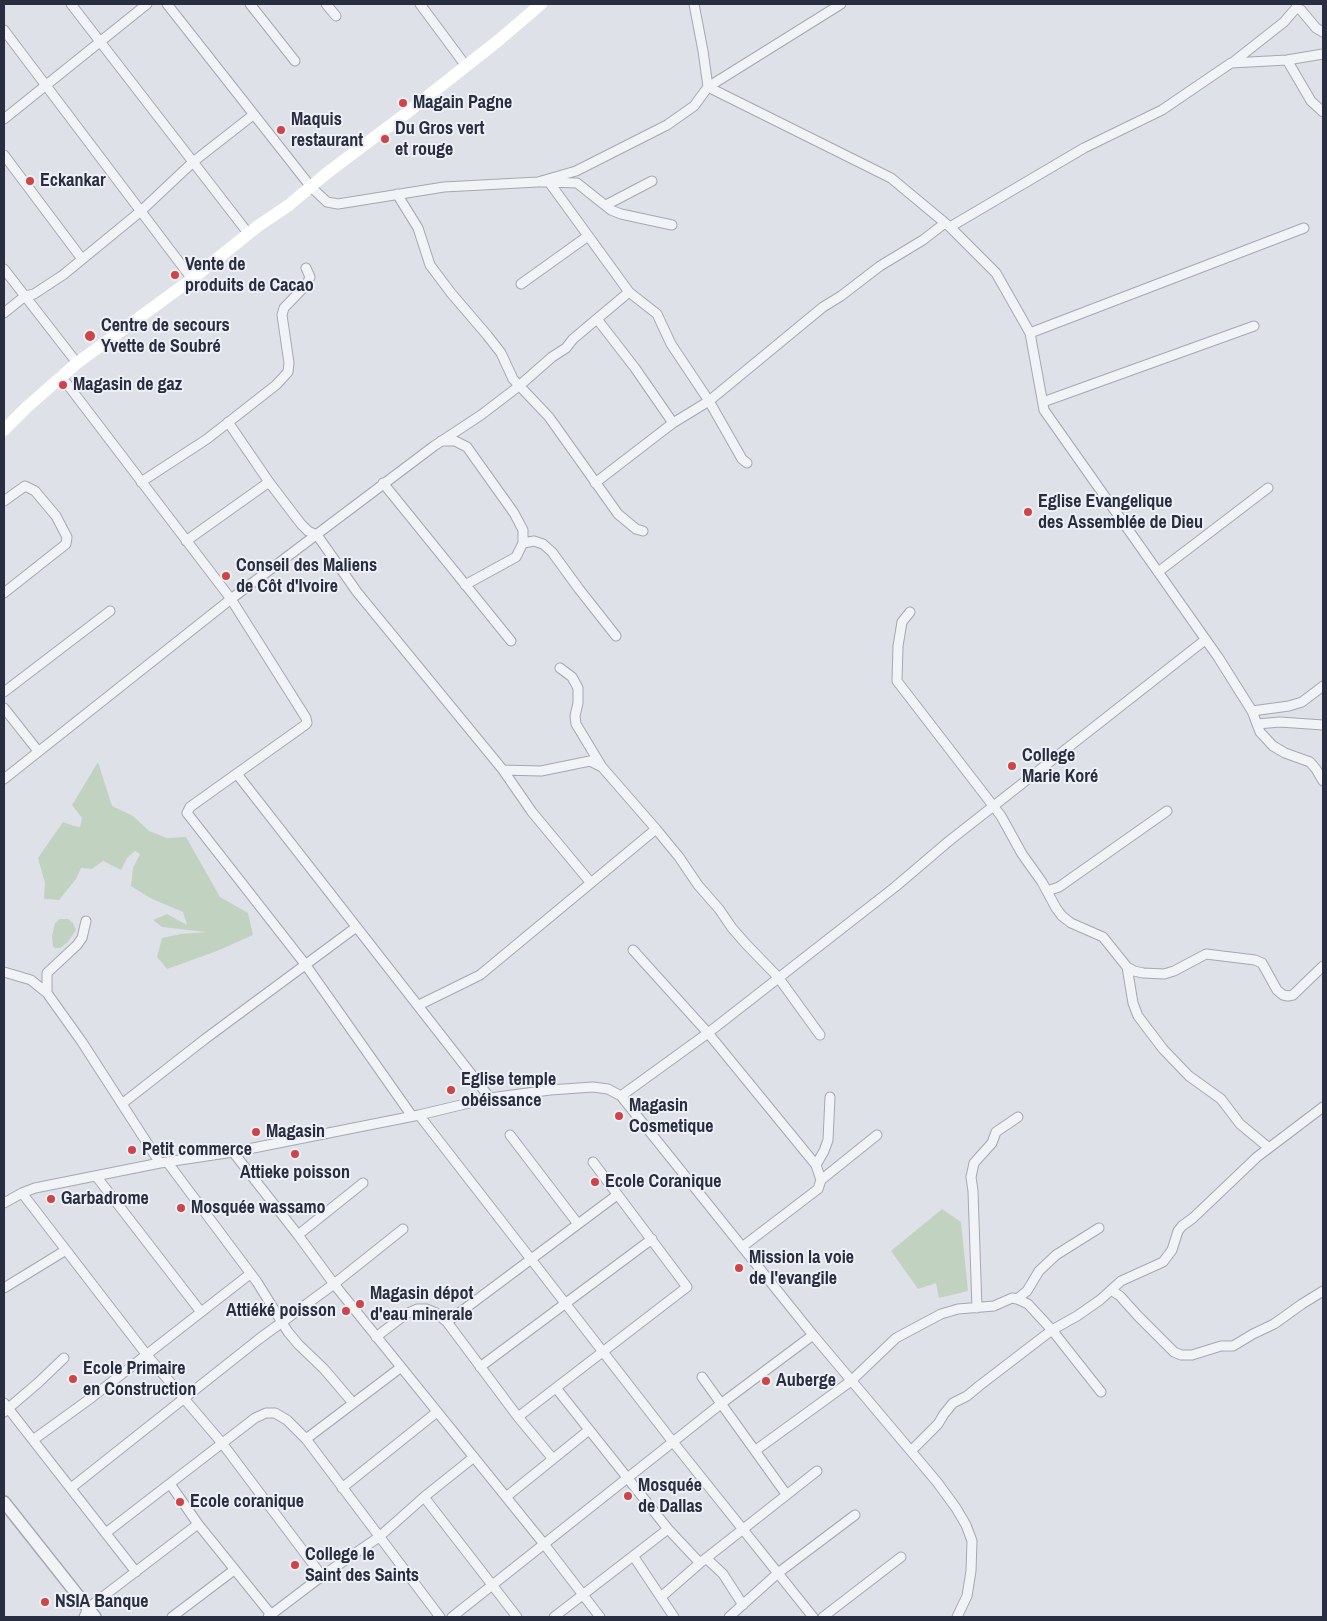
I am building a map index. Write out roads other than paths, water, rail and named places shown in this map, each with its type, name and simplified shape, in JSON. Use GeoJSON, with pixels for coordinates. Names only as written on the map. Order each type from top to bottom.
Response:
{"type":"FeatureCollection","features":[{"type":"Feature","properties":{"kind":"main road"},"geometry":{"type":"LineString","coordinates":[[4,430],[27,406],[77,363],[192,279],[248,233],[289,205],[327,173],[466,66],[541,4]]}},
{"type":"Feature","properties":{"kind":"street"},"geometry":{"type":"LineString","coordinates":[[71,4],[248,233]]}},
{"type":"Feature","properties":{"kind":"street"},"geometry":{"type":"LineString","coordinates":[[4,119],[146,4]]}},
{"type":"Feature","properties":{"kind":"street"},"geometry":{"type":"LineString","coordinates":[[167,4],[311,187],[327,202],[338,204],[444,187],[538,182],[577,183],[611,210],[672,225]]}},
{"type":"Feature","properties":{"kind":"street"},"geometry":{"type":"LineString","coordinates":[[250,4],[295,61]]}},
{"type":"Feature","properties":{"kind":"street"},"geometry":{"type":"LineString","coordinates":[[326,4],[336,16]]}},
{"type":"Feature","properties":{"kind":"street"},"geometry":{"type":"LineString","coordinates":[[420,4],[466,66]]}},
{"type":"Feature","properties":{"kind":"street"},"geometry":{"type":"LineString","coordinates":[[694,4],[708,87]]}},
{"type":"Feature","properties":{"kind":"street"},"geometry":{"type":"LineString","coordinates":[[538,182],[576,171],[667,125],[694,106],[708,87],[841,4]]}},
{"type":"Feature","properties":{"kind":"street"},"geometry":{"type":"LineString","coordinates":[[595,482],[673,423],[709,400],[823,307],[841,296],[880,266],[1084,148],[1162,110],[1231,63],[1284,22],[1297,6],[1316,28],[1323,32]]}},
{"type":"Feature","properties":{"kind":"street"},"geometry":{"type":"LineString","coordinates":[[4,30],[192,279]]}},
{"type":"Feature","properties":{"kind":"street"},"geometry":{"type":"LineString","coordinates":[[1231,63],[1287,60],[1323,54]]}},
{"type":"Feature","properties":{"kind":"street"},"geometry":{"type":"LineString","coordinates":[[1287,60],[1311,102],[1323,112]]}},
{"type":"Feature","properties":{"kind":"street"},"geometry":{"type":"LineString","coordinates":[[708,87],[891,178],[948,225],[996,273],[1030,333],[1044,410],[1218,657],[1252,711],[1260,732],[1273,746],[1285,753],[1310,762],[1316,768],[1323,781]]}},
{"type":"Feature","properties":{"kind":"street"},"geometry":{"type":"LineString","coordinates":[[4,313],[25,296],[34,294],[82,259],[141,211],[193,162],[253,115]]}},
{"type":"Feature","properties":{"kind":"street"},"geometry":{"type":"LineString","coordinates":[[4,155],[82,259]]}},
{"type":"Feature","properties":{"kind":"street"},"geometry":{"type":"LineString","coordinates":[[549,182],[629,292],[658,314],[671,344],[709,400],[742,459],[747,463]]}},
{"type":"Feature","properties":{"kind":"street"},"geometry":{"type":"LineString","coordinates":[[606,205],[652,182]]}},
{"type":"Feature","properties":{"kind":"street"},"geometry":{"type":"LineString","coordinates":[[397,194],[418,228],[430,265],[501,353],[518,386],[549,417],[618,514],[636,529],[643,531]]}},
{"type":"Feature","properties":{"kind":"street"},"geometry":{"type":"LineString","coordinates":[[1030,333],[1304,228]]}},
{"type":"Feature","properties":{"kind":"street"},"geometry":{"type":"LineString","coordinates":[[521,284],[588,236]]}},
{"type":"Feature","properties":{"kind":"street"},"geometry":{"type":"LineString","coordinates":[[141,482],[207,438],[276,385],[288,372],[289,363],[282,315],[288,303],[307,284],[310,277],[306,268]]}},
{"type":"Feature","properties":{"kind":"street"},"geometry":{"type":"LineString","coordinates":[[4,269],[77,363]]}},
{"type":"Feature","properties":{"kind":"street"},"geometry":{"type":"LineString","coordinates":[[4,778],[230,599],[441,441],[480,415],[518,386],[552,357],[566,348],[573,339],[629,292]]}},
{"type":"Feature","properties":{"kind":"street"},"geometry":{"type":"LineString","coordinates":[[597,319],[635,368],[673,423]]}},
{"type":"Feature","properties":{"kind":"street"},"geometry":{"type":"LineString","coordinates":[[1042,402],[1254,326]]}},
{"type":"Feature","properties":{"kind":"street"},"geometry":{"type":"LineString","coordinates":[[61,376],[230,599],[306,718],[307,723],[190,807],[188,813],[305,964],[415,1116],[567,1303],[673,1442],[813,1617]]}},
{"type":"Feature","properties":{"kind":"street"},"geometry":{"type":"LineString","coordinates":[[228,422],[269,482],[301,524],[308,531],[317,535],[357,592],[503,770],[532,812],[591,883]]}},
{"type":"Feature","properties":{"kind":"street"},"geometry":{"type":"LineString","coordinates":[[441,441],[455,441],[467,448],[514,514],[523,530],[523,543],[516,558],[465,585]]}},
{"type":"Feature","properties":{"kind":"street"},"geometry":{"type":"LineString","coordinates":[[186,541],[269,482]]}},
{"type":"Feature","properties":{"kind":"street"},"geometry":{"type":"LineString","coordinates":[[383,484],[511,641]]}},
{"type":"Feature","properties":{"kind":"street"},"geometry":{"type":"LineString","coordinates":[[4,501],[25,486],[35,491],[56,516],[67,537],[66,544],[4,593]]}},
{"type":"Feature","properties":{"kind":"street"},"geometry":{"type":"LineString","coordinates":[[1158,572],[1268,488]]}},
{"type":"Feature","properties":{"kind":"street"},"geometry":{"type":"LineString","coordinates":[[523,543],[534,540],[543,544],[552,552],[616,636]]}},
{"type":"Feature","properties":{"kind":"street"},"geometry":{"type":"LineString","coordinates":[[4,692],[110,611]]}},
{"type":"Feature","properties":{"kind":"street"},"geometry":{"type":"LineString","coordinates":[[910,612],[902,622],[898,646],[896,681],[994,807],[1062,916],[1071,923],[1102,937],[1127,967],[1143,973],[1164,974],[1206,954],[1255,960],[1262,963],[1277,990],[1283,995],[1288,996],[1293,995],[1323,966]]}},
{"type":"Feature","properties":{"kind":"street"},"geometry":{"type":"LineString","coordinates":[[621,1096],[708,1033],[1206,640]]}},
{"type":"Feature","properties":{"kind":"street"},"geometry":{"type":"LineString","coordinates":[[560,668],[572,677],[578,688],[576,724],[602,767],[656,828],[732,928],[778,977],[820,1035]]}},
{"type":"Feature","properties":{"kind":"street"},"geometry":{"type":"LineString","coordinates":[[1252,711],[1289,706],[1302,702],[1323,686]]}},
{"type":"Feature","properties":{"kind":"street"},"geometry":{"type":"LineString","coordinates":[[4,708],[38,750]]}},
{"type":"Feature","properties":{"kind":"street"},"geometry":{"type":"LineString","coordinates":[[1257,724],[1280,722],[1323,726]]}},
{"type":"Feature","properties":{"kind":"street"},"geometry":{"type":"LineString","coordinates":[[503,770],[541,771],[590,761],[602,767]]}},
{"type":"Feature","properties":{"kind":"street"},"geometry":{"type":"LineString","coordinates":[[237,774],[355,928],[419,1005],[490,1098]]}},
{"type":"Feature","properties":{"kind":"street"},"geometry":{"type":"LineString","coordinates":[[1047,892],[1059,887],[1167,811]]}},
{"type":"Feature","properties":{"kind":"street"},"geometry":{"type":"LineString","coordinates":[[419,1005],[480,975],[656,828]]}},
{"type":"Feature","properties":{"kind":"street"},"geometry":{"type":"LineString","coordinates":[[47,994],[47,973],[77,945],[82,938],[86,921]]}},
{"type":"Feature","properties":{"kind":"street"},"geometry":{"type":"LineString","coordinates":[[122,1104],[205,1039],[355,928]]}},
{"type":"Feature","properties":{"kind":"street"},"geometry":{"type":"LineString","coordinates":[[633,950],[708,1033],[762,1097],[816,1165],[821,1180]]}},
{"type":"Feature","properties":{"kind":"street"},"geometry":{"type":"LineString","coordinates":[[1127,967],[1133,1003],[1138,1016],[1163,1049],[1189,1076],[1220,1099],[1240,1124],[1269,1148]]}},
{"type":"Feature","properties":{"kind":"street"},"geometry":{"type":"LineString","coordinates":[[4,972],[31,980],[47,994],[164,1163],[250,1274],[298,1344],[324,1369],[353,1403]]}},
{"type":"Feature","properties":{"kind":"street"},"geometry":{"type":"LineString","coordinates":[[4,1203],[35,1188],[415,1116],[490,1098],[550,1090],[593,1087],[608,1089],[621,1096],[812,1335],[937,1482],[956,1508],[966,1525],[972,1541],[971,1571],[967,1596],[957,1617]]}},
{"type":"Feature","properties":{"kind":"street"},"geometry":{"type":"LineString","coordinates":[[816,1165],[824,1152],[828,1140],[830,1097]]}},
{"type":"Feature","properties":{"kind":"street"},"geometry":{"type":"LineString","coordinates":[[911,1451],[938,1424],[953,1403],[967,1396],[1052,1330],[1100,1300],[1121,1281],[1163,1262],[1172,1250],[1178,1231],[1182,1226],[1269,1148],[1323,1107]]}},
{"type":"Feature","properties":{"kind":"street"},"geometry":{"type":"LineString","coordinates":[[977,1308],[974,1192],[971,1177],[974,1163],[992,1143],[996,1132],[1018,1117]]}},
{"type":"Feature","properties":{"kind":"street"},"geometry":{"type":"LineString","coordinates":[[510,1135],[578,1224]]}},
{"type":"Feature","properties":{"kind":"street"},"geometry":{"type":"LineString","coordinates":[[742,1248],[818,1189],[821,1180],[877,1136]]}},
{"type":"Feature","properties":{"kind":"street"},"geometry":{"type":"LineString","coordinates":[[232,1152],[400,1368],[544,1544],[600,1617]]}},
{"type":"Feature","properties":{"kind":"street"},"geometry":{"type":"LineString","coordinates":[[518,1417],[687,1287],[593,1162]]}},
{"type":"Feature","properties":{"kind":"street"},"geometry":{"type":"LineString","coordinates":[[96,1176],[201,1312]]}},
{"type":"Feature","properties":{"kind":"street"},"geometry":{"type":"LineString","coordinates":[[298,1235],[363,1183]]}},
{"type":"Feature","properties":{"kind":"street"},"geometry":{"type":"LineString","coordinates":[[22,1193],[146,1354],[222,1443],[322,1576]]}},
{"type":"Feature","properties":{"kind":"street"},"geometry":{"type":"LineString","coordinates":[[447,1322],[617,1195]]}},
{"type":"Feature","properties":{"kind":"street"},"geometry":{"type":"LineString","coordinates":[[1017,1299],[1027,1291],[1039,1271],[1056,1256],[1099,1228]]}},
{"type":"Feature","properties":{"kind":"street"},"geometry":{"type":"LineString","coordinates":[[71,1488],[282,1321],[334,1284],[403,1229]]}},
{"type":"Feature","properties":{"kind":"street"},"geometry":{"type":"LineString","coordinates":[[480,1367],[652,1239]]}},
{"type":"Feature","properties":{"kind":"street"},"geometry":{"type":"LineString","coordinates":[[4,1288],[66,1250]]}},
{"type":"Feature","properties":{"kind":"street"},"geometry":{"type":"LineString","coordinates":[[33,1440],[91,1398],[250,1274]]}},
{"type":"Feature","properties":{"kind":"street"},"geometry":{"type":"LineString","coordinates":[[1111,1290],[1120,1296],[1166,1345],[1181,1355],[1192,1355],[1221,1346],[1233,1346],[1274,1324],[1323,1291]]}},
{"type":"Feature","properties":{"kind":"street"},"geometry":{"type":"LineString","coordinates":[[756,1450],[851,1381],[896,1338],[951,1311],[994,1306],[1012,1298],[1028,1304],[1052,1330],[1101,1392]]}},
{"type":"Feature","properties":{"kind":"street"},"geometry":{"type":"LineString","coordinates":[[376,1337],[406,1314],[417,1309],[427,1309],[436,1313],[447,1322],[518,1417],[553,1459]]}},
{"type":"Feature","properties":{"kind":"street"},"geometry":{"type":"LineString","coordinates":[[452,1617],[722,1403],[812,1335]]}},
{"type":"Feature","properties":{"kind":"street"},"geometry":{"type":"LineString","coordinates":[[64,1358],[39,1382],[5,1408],[107,1532],[136,1572]]}},
{"type":"Feature","properties":{"kind":"street"},"geometry":{"type":"LineString","coordinates":[[306,1439],[400,1368]]}},
{"type":"Feature","properties":{"kind":"street"},"geometry":{"type":"LineString","coordinates":[[702,1377],[786,1494]]}},
{"type":"Feature","properties":{"kind":"street"},"geometry":{"type":"LineString","coordinates":[[556,1388],[668,1529],[703,1560],[723,1574],[743,1605]]}},
{"type":"Feature","properties":{"kind":"street"},"geometry":{"type":"LineString","coordinates":[[342,1488],[436,1412]]}},
{"type":"Feature","properties":{"kind":"street"},"geometry":{"type":"LineString","coordinates":[[107,1532],[255,1418],[275,1413],[286,1420],[306,1439],[440,1617]]}},
{"type":"Feature","properties":{"kind":"street"},"geometry":{"type":"LineString","coordinates":[[506,1497],[589,1430]]}},
{"type":"Feature","properties":{"kind":"street"},"geometry":{"type":"LineString","coordinates":[[170,1484],[198,1524],[271,1616],[322,1576],[379,1537],[424,1497],[474,1457]]}},
{"type":"Feature","properties":{"kind":"street"},"geometry":{"type":"LineString","coordinates":[[661,1597],[703,1560],[817,1471]]}},
{"type":"Feature","properties":{"kind":"street"},"geometry":{"type":"LineString","coordinates":[[424,1497],[517,1617]]}},
{"type":"Feature","properties":{"kind":"street"},"geometry":{"type":"LineString","coordinates":[[4,1502],[89,1614],[136,1572],[198,1524]]}},
{"type":"Feature","properties":{"kind":"street"},"geometry":{"type":"LineString","coordinates":[[729,1617],[778,1573],[855,1516]]}},
{"type":"Feature","properties":{"kind":"street"},"geometry":{"type":"LineString","coordinates":[[554,1617],[668,1529]]}},
{"type":"Feature","properties":{"kind":"street"},"geometry":{"type":"LineString","coordinates":[[634,1557],[674,1617]]}},
{"type":"Feature","properties":{"kind":"street"},"geometry":{"type":"LineString","coordinates":[[823,1617],[901,1557]]}},
{"type":"Feature","properties":{"kind":"street"},"geometry":{"type":"LineString","coordinates":[[172,1617],[234,1570]]}},
{"type":"Feature","properties":{"kind":"place","name":"Magain Pagne"},"geometry":{"type":"Point","coordinates":[403,103]}},
{"type":"Feature","properties":{"kind":"place","name":"Maquis restaurant"},"geometry":{"type":"Point","coordinates":[281,130]}},
{"type":"Feature","properties":{"kind":"place","name":"Du Gros vert et rouge"},"geometry":{"type":"Point","coordinates":[385,139]}},
{"type":"Feature","properties":{"kind":"place","name":"Eckankar"},"geometry":{"type":"Point","coordinates":[30,181]}},
{"type":"Feature","properties":{"kind":"place","name":"Vente de produits de Cacao"},"geometry":{"type":"Point","coordinates":[175,275]}},
{"type":"Feature","properties":{"kind":"place","name":"Centre de secours Yvette de Soubré"},"geometry":{"type":"Point","coordinates":[90,336]}},
{"type":"Feature","properties":{"kind":"place","name":"Magasin de gaz"},"geometry":{"type":"Point","coordinates":[63,385]}},
{"type":"Feature","properties":{"kind":"place","name":"Eglise Evangelique des Assemblée de Dieu"},"geometry":{"type":"Point","coordinates":[1028,512]}},
{"type":"Feature","properties":{"kind":"place","name":"Conseil des Maliens de Côt d'Ivoire"},"geometry":{"type":"Point","coordinates":[226,576]}},
{"type":"Feature","properties":{"kind":"place","name":"College Marie Koré"},"geometry":{"type":"Point","coordinates":[1012,766]}},
{"type":"Feature","properties":{"kind":"place","name":"Eglise temple obéissance"},"geometry":{"type":"Point","coordinates":[451,1090]}},
{"type":"Feature","properties":{"kind":"place","name":"Magasin Cosmetique"},"geometry":{"type":"Point","coordinates":[619,1116]}},
{"type":"Feature","properties":{"kind":"place","name":"Magasin"},"geometry":{"type":"Point","coordinates":[256,1132]}},
{"type":"Feature","properties":{"kind":"place","name":"Petit commerce"},"geometry":{"type":"Point","coordinates":[132,1150]}},
{"type":"Feature","properties":{"kind":"place","name":"Attieke poisson"},"geometry":{"type":"Point","coordinates":[295,1154]}},
{"type":"Feature","properties":{"kind":"place","name":"Ecole Coranique"},"geometry":{"type":"Point","coordinates":[595,1182]}},
{"type":"Feature","properties":{"kind":"place","name":"Garbadrome"},"geometry":{"type":"Point","coordinates":[51,1199]}},
{"type":"Feature","properties":{"kind":"place","name":"Mosquée wassamo"},"geometry":{"type":"Point","coordinates":[181,1208]}},
{"type":"Feature","properties":{"kind":"place","name":"Mission la voie de l'evangile"},"geometry":{"type":"Point","coordinates":[739,1268]}},
{"type":"Feature","properties":{"kind":"place","name":"Magasin dépot d'eau minerale"},"geometry":{"type":"Point","coordinates":[360,1304]}},
{"type":"Feature","properties":{"kind":"place","name":"Attiéké poisson"},"geometry":{"type":"Point","coordinates":[346,1311]}},
{"type":"Feature","properties":{"kind":"place","name":"Ecole Primaire en Construction"},"geometry":{"type":"Point","coordinates":[73,1379]}},
{"type":"Feature","properties":{"kind":"place","name":"Auberge"},"geometry":{"type":"Point","coordinates":[766,1381]}},
{"type":"Feature","properties":{"kind":"place","name":"Mosquée de Dallas"},"geometry":{"type":"Point","coordinates":[628,1496]}},
{"type":"Feature","properties":{"kind":"place","name":"Ecole coranique"},"geometry":{"type":"Point","coordinates":[180,1502]}},
{"type":"Feature","properties":{"kind":"place","name":"College le Saint des Saints"},"geometry":{"type":"Point","coordinates":[295,1565]}},
{"type":"Feature","properties":{"kind":"place","name":"NSIA Banque"},"geometry":{"type":"Point","coordinates":[45,1602]}}]}
